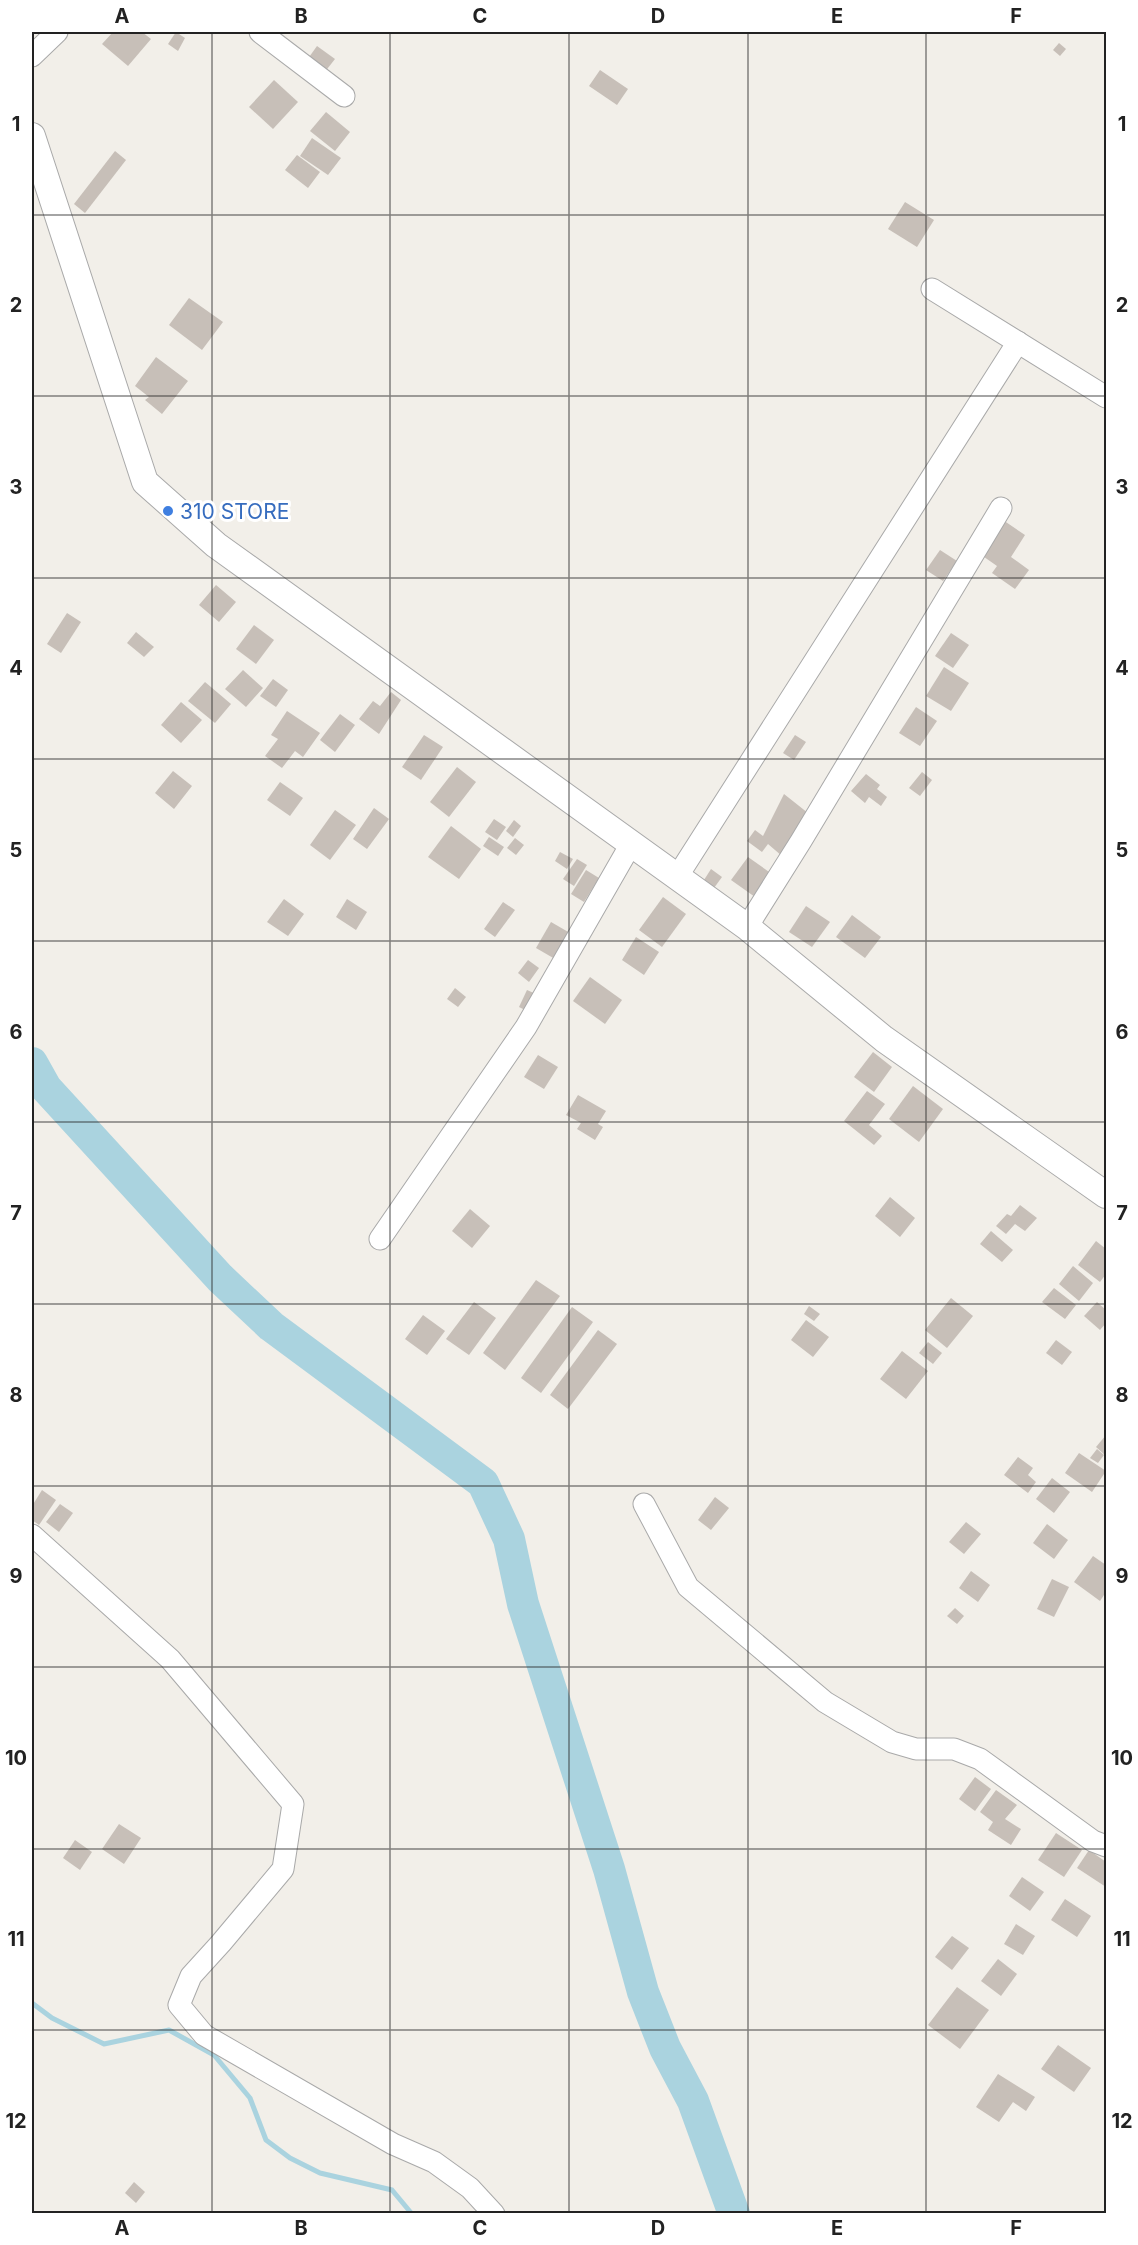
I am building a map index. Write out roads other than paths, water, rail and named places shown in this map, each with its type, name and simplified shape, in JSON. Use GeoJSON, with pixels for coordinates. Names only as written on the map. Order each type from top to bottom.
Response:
{"type":"FeatureCollection","features":[{"type":"Feature","properties":{"kind":"street"},"geometry":{"type":"LineString","coordinates":[[32,56],[57,32]]}},
{"type":"Feature","properties":{"kind":"street"},"geometry":{"type":"LineString","coordinates":[[260,32],[344,96]]}},
{"type":"Feature","properties":{"kind":"street"},"geometry":{"type":"LineString","coordinates":[[32,136],[145,482],[216,545],[747,927],[884,1039],[1107,1195]]}},
{"type":"Feature","properties":{"kind":"street"},"geometry":{"type":"LineString","coordinates":[[932,289],[1107,398]]}},
{"type":"Feature","properties":{"kind":"street"},"geometry":{"type":"LineString","coordinates":[[677,877],[1018,342]]}},
{"type":"Feature","properties":{"kind":"street"},"geometry":{"type":"LineString","coordinates":[[747,927],[1001,508]]}},
{"type":"Feature","properties":{"kind":"street"},"geometry":{"type":"LineString","coordinates":[[380,1239],[526,1027],[631,844]]}},
{"type":"Feature","properties":{"kind":"street"},"geometry":{"type":"LineString","coordinates":[[644,1504],[688,1587],[825,1702],[892,1742],[916,1749],[954,1749],[980,1759],[1093,1841],[1107,1846]]}},
{"type":"Feature","properties":{"kind":"street"},"geometry":{"type":"LineString","coordinates":[[32,1535],[170,1659],[293,1804],[282,1869],[221,1943],[190,1976],[179,2005],[204,2036],[393,2144],[434,2162],[471,2188],[494,2214]]}},
{"type":"Feature","properties":{"kind":"waterway"},"geometry":{"type":"LineString","coordinates":[[32,1063],[46,1088],[220,1278],[271,1326],[483,1483],[509,1539],[523,1604],[609,1869],[643,1992],[665,2048],[693,2101],[734,2214]]}},
{"type":"Feature","properties":{"kind":"waterway"},"geometry":{"type":"LineString","coordinates":[[32,2003],[52,2018],[104,2044],[169,2030],[214,2055],[250,2098],[266,2140],[290,2158],[320,2173],[392,2190],[412,2214]]}},
{"type":"Feature","properties":{"kind":"place","name":"310 STORE"},"geometry":{"type":"Point","coordinates":[168,511]}}]}
